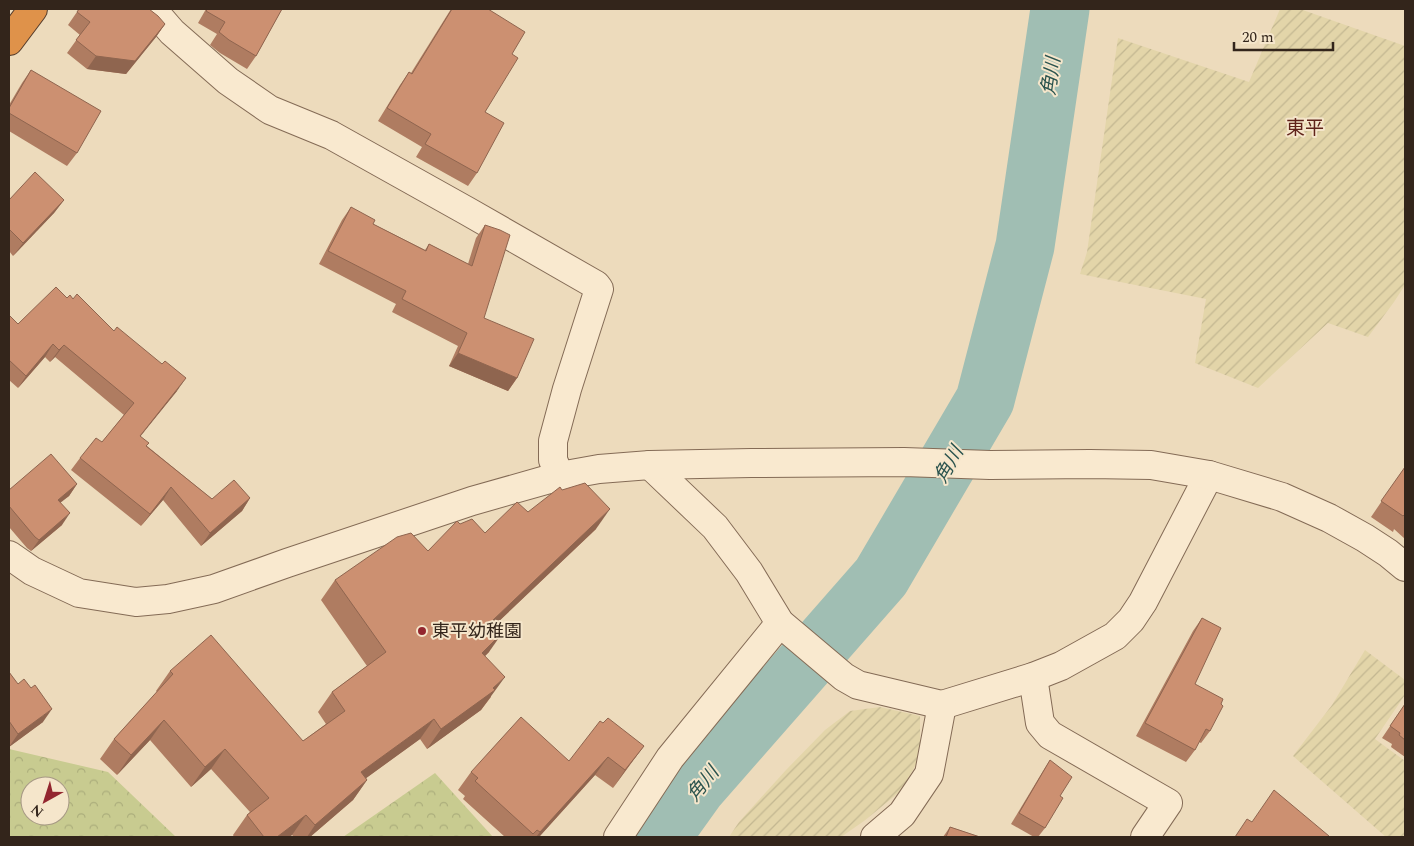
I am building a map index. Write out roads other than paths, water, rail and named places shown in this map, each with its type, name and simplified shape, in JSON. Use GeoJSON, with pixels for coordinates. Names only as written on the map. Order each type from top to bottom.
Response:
{"type":"FeatureCollection","features":[{"type":"Feature","properties":{"kind":"highway"},"geometry":{"type":"LineString","coordinates":[[9,40],[33,9]]}},
{"type":"Feature","properties":{"kind":"street"},"geometry":{"type":"LineString","coordinates":[[152,9],[172,32],[228,82],[270,110],[331,135],[596,284],[599,289],[567,389],[553,441],[553,460],[560,476]]}},
{"type":"Feature","properties":{"kind":"street"},"geometry":{"type":"LineString","coordinates":[[9,555],[32,571],[79,593],[136,602],[168,599],[214,588],[472,501],[560,476],[599,469],[650,465],[904,462],[990,465],[1151,465],[1209,475],[1282,497],[1329,518],[1366,538],[1405,567]]}},
{"type":"Feature","properties":{"kind":"street"},"geometry":{"type":"LineString","coordinates":[[650,465],[715,527],[749,572],[783,626],[844,677],[858,685],[942,705],[1033,677],[1061,666],[1115,636],[1131,620],[1142,602],[1209,475]]}},
{"type":"Feature","properties":{"kind":"street"},"geometry":{"type":"LineString","coordinates":[[618,837],[670,758],[783,626]]}},
{"type":"Feature","properties":{"kind":"street"},"geometry":{"type":"LineString","coordinates":[[1033,677],[1040,723],[1050,735],[1168,803],[1145,837]]}},
{"type":"Feature","properties":{"kind":"street"},"geometry":{"type":"LineString","coordinates":[[875,837],[902,814],[929,774],[942,705]]}},
{"type":"Feature","properties":{"kind":"waterway","name":"角川"},"geometry":{"type":"LineString","coordinates":[[661,837],[696,788],[881,577],[985,400],[1025,246],[1060,9]]}},
{"type":"Feature","properties":{"kind":"place","name":"東平幼稚園"},"geometry":{"type":"Point","coordinates":[422,631]}},
{"type":"Feature","properties":{"kind":"district","name":"東平"},"geometry":{"type":"Point","coordinates":[1305,127]}}]}
